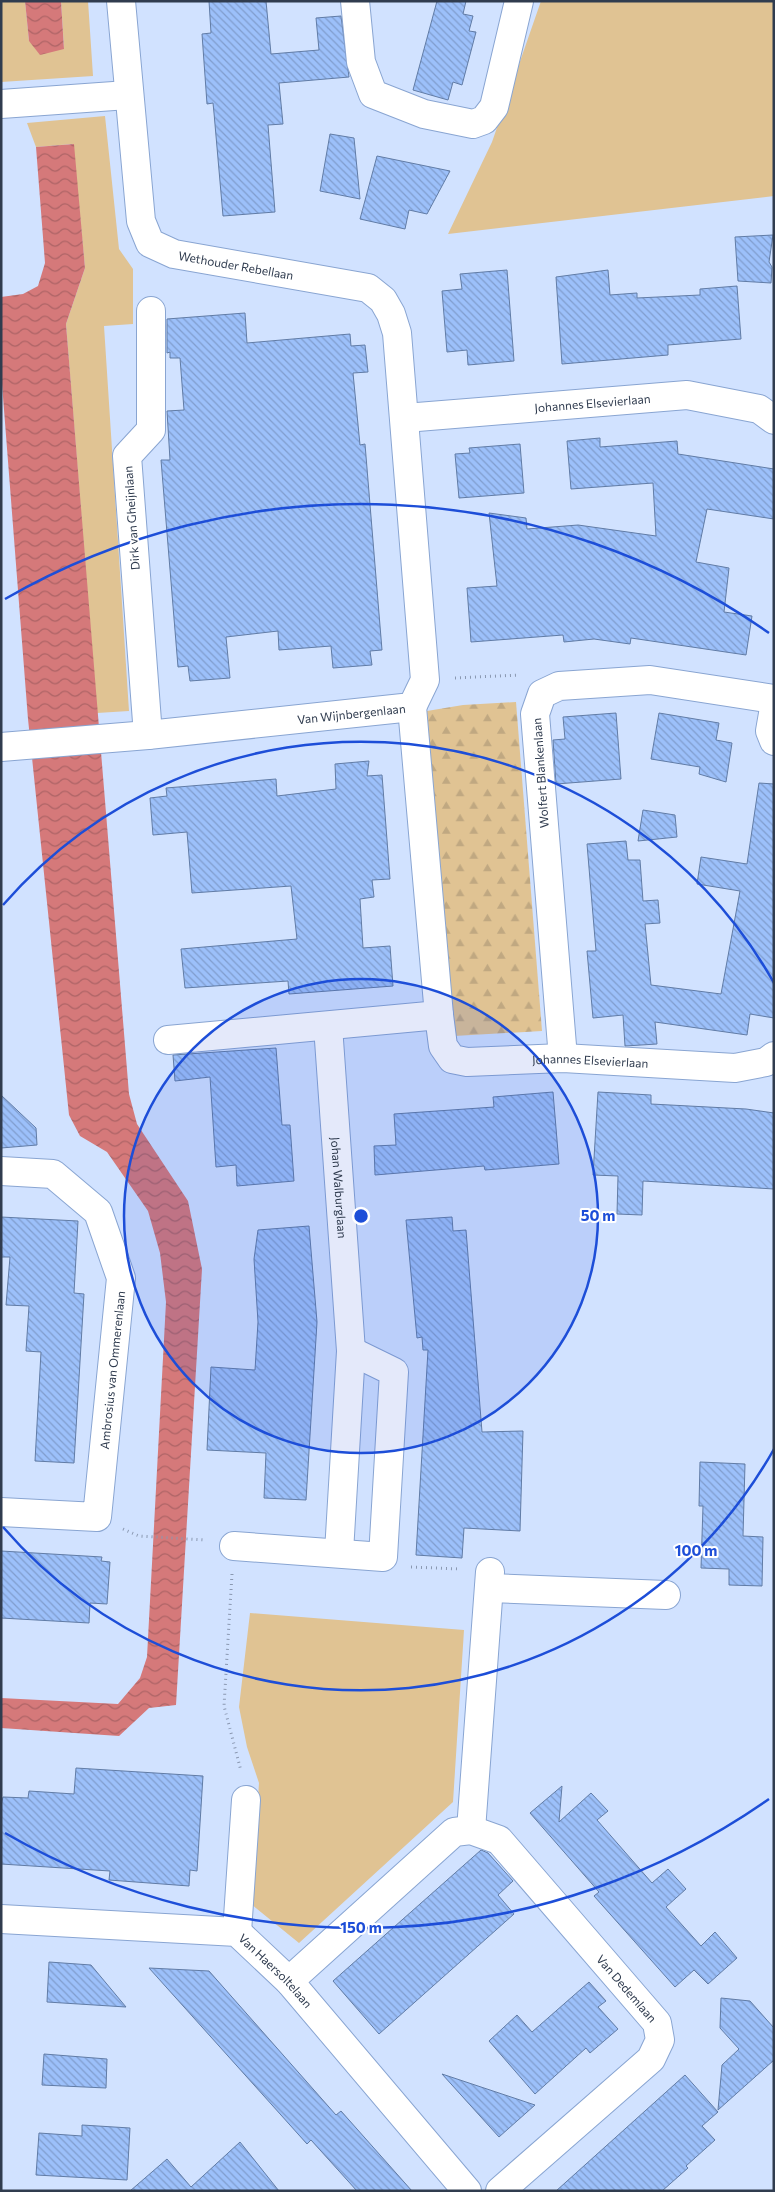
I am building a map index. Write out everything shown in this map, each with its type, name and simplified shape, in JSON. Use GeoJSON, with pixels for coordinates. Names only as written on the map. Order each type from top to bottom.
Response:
{"type":"FeatureCollection","features":[{"type":"Feature","properties":{"kind":"street","name":"Wethouder Rebellaan"},"geometry":{"type":"LineString","coordinates":[[121,1],[128,95],[141,220],[150,243],[174,254],[368,288],[383,300],[391,314],[397,333],[405,418]]}},
{"type":"Feature","properties":{"kind":"street"},"geometry":{"type":"LineString","coordinates":[[355,1],[361,62],[374,94],[424,114],[474,124],[484,120],[494,107],[518,1]]}},
{"type":"Feature","properties":{"kind":"street"},"geometry":{"type":"LineString","coordinates":[[1,104],[128,95]]}},
{"type":"Feature","properties":{"kind":"street","name":"Dirk van Gheijnlaan"},"geometry":{"type":"LineString","coordinates":[[148,734],[127,456],[151,430],[151,311]]}},
{"type":"Feature","properties":{"kind":"street","name":"Johannes Elsevierlaan"},"geometry":{"type":"LineString","coordinates":[[405,418],[687,395],[759,408],[774,420]]}},
{"type":"Feature","properties":{"kind":"street"},"geometry":{"type":"LineString","coordinates":[[405,418],[425,680]]}},
{"type":"Feature","properties":{"kind":"street","name":"Van Wijnbergenlaan"},"geometry":{"type":"LineString","coordinates":[[12,746],[412,707],[425,680]]}},
{"type":"Feature","properties":{"kind":"street"},"geometry":{"type":"LineString","coordinates":[[542,694],[559,686],[650,680],[774,699]]}},
{"type":"Feature","properties":{"kind":"street","name":"Wolfert Blankenlaan"},"geometry":{"type":"LineString","coordinates":[[542,694],[535,714],[563,1058]]}},
{"type":"Feature","properties":{"kind":"street"},"geometry":{"type":"LineString","coordinates":[[168,1040],[439,1015],[412,707]]}},
{"type":"Feature","properties":{"kind":"street"},"geometry":{"type":"LineString","coordinates":[[774,708],[770,730],[774,741]]}},
{"type":"Feature","properties":{"kind":"street","name":"Johannes Elsevierlaan"},"geometry":{"type":"LineString","coordinates":[[439,1015],[443,1046],[452,1059],[467,1062],[563,1058],[735,1068],[766,1062],[774,1056]]}},
{"type":"Feature","properties":{"kind":"street","name":"Johan Walburglaan"},"geometry":{"type":"LineString","coordinates":[[328,1026],[351,1351],[339,1552]]}},
{"type":"Feature","properties":{"kind":"street","name":"Ambrosius van Ommerenlaan"},"geometry":{"type":"LineString","coordinates":[[1,1171],[53,1174],[98,1212],[121,1278],[97,1517],[1,1512]]}},
{"type":"Feature","properties":{"kind":"street"},"geometry":{"type":"LineString","coordinates":[[234,1546],[339,1552],[383,1557],[394,1372],[351,1351]]}},
{"type":"Feature","properties":{"kind":"street"},"geometry":{"type":"LineString","coordinates":[[290,1982],[454,1832],[471,1830],[489,1580],[666,1595]]}},
{"type":"Feature","properties":{"kind":"street"},"geometry":{"type":"LineString","coordinates":[[237,1932],[246,1800]]}},
{"type":"Feature","properties":{"kind":"street","name":"Van Dedemlaan"},"geometry":{"type":"LineString","coordinates":[[471,1830],[499,1840],[657,2023],[660,2040],[651,2058],[500,2191]]}},
{"type":"Feature","properties":{"kind":"street","name":"Van Haersoltelaan"},"geometry":{"type":"LineString","coordinates":[[1,1919],[237,1932],[290,1982],[467,2191]]}},
{"type":"Feature","properties":{"kind":"path"},"geometry":{"type":"LineString","coordinates":[[425,680],[517,673],[542,694]]}},
{"type":"Feature","properties":{"kind":"path"},"geometry":{"type":"LineString","coordinates":[[139,1536],[191,1538]]}},
{"type":"Feature","properties":{"kind":"path"},"geometry":{"type":"LineString","coordinates":[[234,1546],[224,1706],[245,1787],[246,1800]]}},
{"type":"Feature","properties":{"kind":"path"},"geometry":{"type":"LineString","coordinates":[[383,1557],[395,1566],[489,1580]]}},
{"type":"Feature","properties":{"kind":"green space"},"geometry":{"type":"Polygon","coordinates":[[[1,1],[25,1],[29,41],[64,48],[61,1],[88,1],[93,76],[1,82],[1,1]]]}},
{"type":"Feature","properties":{"kind":"green space"},"geometry":{"type":"Polygon","coordinates":[[[541,1],[774,1],[774,196],[448,234],[492,142],[541,1]]]}},
{"type":"Feature","properties":{"kind":"green space"},"geometry":{"type":"Polygon","coordinates":[[[105,116],[119,249],[133,269],[133,324],[104,326],[129,711],[97,713],[66,324],[85,268],[73,144],[36,147],[27,123],[105,116]]]}},
{"type":"Feature","properties":{"kind":"green space"},"geometry":{"type":"Polygon","coordinates":[[[516,702],[542,1031],[454,1036],[427,711],[463,705],[516,702]]]}},
{"type":"Feature","properties":{"kind":"green space"},"geometry":{"type":"Polygon","coordinates":[[[250,1613],[464,1630],[453,1802],[299,1943],[251,1904],[259,1783],[247,1747],[239,1707],[250,1613]]]}},
{"type":"Feature","properties":{"kind":"water"},"geometry":{"type":"Polygon","coordinates":[[[25,1],[61,1],[64,49],[40,55],[29,41],[25,1]]]}},
{"type":"Feature","properties":{"kind":"water"},"geometry":{"type":"Polygon","coordinates":[[[74,144],[85,268],[66,324],[129,1094],[137,1124],[188,1201],[202,1269],[176,1705],[149,1708],[119,1736],[1,1728],[1,1698],[118,1704],[140,1678],[147,1657],[166,1302],[160,1253],[148,1211],[107,1152],[80,1136],[69,1115],[28,719],[1,371],[1,297],[23,294],[38,286],[45,263],[36,147],[74,144]]]}},
{"type":"Feature","properties":{"kind":"building"},"geometry":{"type":"Polygon","coordinates":[[[209,1],[266,1],[271,54],[319,50],[316,18],[341,16],[349,77],[279,83],[283,124],[268,125],[275,212],[223,216],[213,103],[207,104],[202,34],[211,33],[209,1]]]}},
{"type":"Feature","properties":{"kind":"building"},"geometry":{"type":"Polygon","coordinates":[[[437,1],[466,1],[463,14],[473,16],[469,31],[476,32],[462,85],[453,82],[448,100],[413,90],[437,1]]]}},
{"type":"Feature","properties":{"kind":"building"},"geometry":{"type":"Polygon","coordinates":[[[330,134],[354,138],[360,199],[320,191],[330,134]]]}},
{"type":"Feature","properties":{"kind":"building"},"geometry":{"type":"Polygon","coordinates":[[[377,156],[450,171],[427,214],[409,210],[405,229],[360,219],[377,156]]]}},
{"type":"Feature","properties":{"kind":"building"},"geometry":{"type":"Polygon","coordinates":[[[773,235],[769,262],[772,267],[771,283],[738,281],[735,237],[773,235]]]}},
{"type":"Feature","properties":{"kind":"building"},"geometry":{"type":"Polygon","coordinates":[[[507,270],[514,361],[468,365],[467,350],[447,352],[442,291],[462,289],[460,274],[507,270]]]}},
{"type":"Feature","properties":{"kind":"building"},"geometry":{"type":"Polygon","coordinates":[[[608,270],[610,295],[637,293],[637,298],[700,295],[700,289],[737,286],[741,339],[668,345],[668,355],[562,364],[556,277],[608,270]]]}},
{"type":"Feature","properties":{"kind":"building"},"geometry":{"type":"Polygon","coordinates":[[[245,313],[247,343],[350,334],[351,346],[365,345],[368,372],[353,373],[360,445],[365,444],[382,650],[370,651],[372,665],[333,668],[331,646],[279,650],[278,631],[226,637],[230,678],[190,681],[188,666],[178,667],[161,460],[170,460],[167,411],[184,410],[180,358],[170,358],[170,352],[167,353],[167,319],[245,313]]]}},
{"type":"Feature","properties":{"kind":"building"},"geometry":{"type":"Polygon","coordinates":[[[600,438],[600,447],[677,441],[678,454],[774,469],[774,519],[707,509],[696,562],[729,568],[724,612],[752,616],[746,655],[631,638],[630,644],[594,639],[564,642],[563,635],[471,642],[467,588],[497,586],[489,513],[526,518],[527,529],[578,525],[656,536],[653,483],[571,489],[567,441],[600,438]]]}},
{"type":"Feature","properties":{"kind":"building"},"geometry":{"type":"Polygon","coordinates":[[[520,444],[524,493],[459,498],[455,454],[470,453],[469,448],[520,444]]]}},
{"type":"Feature","properties":{"kind":"building"},"geometry":{"type":"Polygon","coordinates":[[[616,713],[621,779],[556,784],[553,740],[565,739],[563,717],[616,713]]]}},
{"type":"Feature","properties":{"kind":"building"},"geometry":{"type":"Polygon","coordinates":[[[659,713],[719,723],[716,740],[732,743],[726,782],[699,774],[700,767],[651,759],[659,713]]]}},
{"type":"Feature","properties":{"kind":"building"},"geometry":{"type":"Polygon","coordinates":[[[369,761],[367,776],[382,775],[390,879],[372,880],[374,897],[360,899],[363,948],[390,946],[393,986],[289,994],[288,981],[185,988],[181,949],[297,939],[291,886],[192,893],[187,832],[153,835],[150,798],[167,796],[166,788],[276,779],[277,796],[336,789],[335,764],[369,761]]]}},
{"type":"Feature","properties":{"kind":"building"},"geometry":{"type":"Polygon","coordinates":[[[759,783],[774,784],[774,1018],[750,1014],[747,1035],[655,1022],[657,1044],[625,1046],[623,1015],[593,1018],[587,951],[596,951],[587,844],[626,841],[628,860],[640,860],[643,901],[658,900],[660,923],[645,924],[651,985],[721,994],[740,891],[697,884],[701,857],[747,864],[759,783]]]}},
{"type":"Feature","properties":{"kind":"building"},"geometry":{"type":"Polygon","coordinates":[[[643,810],[675,815],[677,837],[638,841],[643,810]]]}},
{"type":"Feature","properties":{"kind":"building"},"geometry":{"type":"Polygon","coordinates":[[[276,1048],[282,1125],[290,1125],[294,1181],[237,1186],[236,1165],[216,1167],[210,1077],[175,1081],[173,1055],[276,1048]]]}},
{"type":"Feature","properties":{"kind":"building"},"geometry":{"type":"Polygon","coordinates":[[[553,1092],[559,1164],[485,1170],[484,1166],[375,1175],[374,1146],[396,1145],[394,1114],[494,1107],[493,1097],[553,1092]]]}},
{"type":"Feature","properties":{"kind":"building"},"geometry":{"type":"Polygon","coordinates":[[[598,1092],[651,1095],[651,1104],[746,1109],[774,1113],[774,1189],[643,1181],[642,1215],[617,1214],[618,1176],[593,1175],[598,1092]]]}},
{"type":"Feature","properties":{"kind":"building"},"geometry":{"type":"Polygon","coordinates":[[[1,1095],[36,1128],[37,1145],[1,1148],[1,1095]]]}},
{"type":"Feature","properties":{"kind":"building"},"geometry":{"type":"Polygon","coordinates":[[[1,1217],[78,1221],[74,1293],[84,1294],[74,1463],[35,1461],[41,1352],[26,1351],[29,1306],[6,1305],[10,1257],[1,1257],[1,1217]]]}},
{"type":"Feature","properties":{"kind":"building"},"geometry":{"type":"Polygon","coordinates":[[[452,1217],[453,1231],[466,1230],[482,1432],[523,1431],[520,1531],[464,1528],[462,1558],[416,1555],[428,1350],[423,1350],[422,1337],[417,1338],[406,1220],[452,1217]]]}},
{"type":"Feature","properties":{"kind":"building"},"geometry":{"type":"Polygon","coordinates":[[[309,1226],[317,1322],[306,1500],[264,1498],[266,1453],[207,1450],[211,1367],[255,1370],[258,1322],[254,1259],[258,1230],[309,1226]]]}},
{"type":"Feature","properties":{"kind":"building"},"geometry":{"type":"Polygon","coordinates":[[[700,1462],[745,1464],[743,1536],[763,1537],[762,1586],[729,1585],[729,1569],[701,1568],[703,1506],[699,1506],[700,1462]]]}},
{"type":"Feature","properties":{"kind":"building"},"geometry":{"type":"Polygon","coordinates":[[[1,1551],[102,1557],[101,1561],[110,1562],[107,1604],[90,1603],[89,1623],[1,1618],[1,1551]]]}},
{"type":"Feature","properties":{"kind":"building"},"geometry":{"type":"Polygon","coordinates":[[[76,1768],[203,1776],[197,1871],[190,1870],[189,1886],[109,1880],[110,1871],[1,1864],[1,1805],[3,1797],[28,1798],[29,1791],[74,1794],[76,1768]]]}},
{"type":"Feature","properties":{"kind":"building"},"geometry":{"type":"Polygon","coordinates":[[[562,1786],[559,1822],[591,1793],[608,1811],[597,1820],[652,1883],[668,1869],[686,1889],[666,1907],[701,1946],[715,1932],[737,1958],[708,1984],[694,1970],[675,1987],[594,1896],[599,1892],[530,1813],[562,1786]]]}},
{"type":"Feature","properties":{"kind":"building"},"geometry":{"type":"Polygon","coordinates":[[[481,1850],[488,1853],[513,1881],[498,1895],[514,1914],[379,2034],[333,1981],[481,1850]]]}},
{"type":"Feature","properties":{"kind":"building"},"geometry":{"type":"Polygon","coordinates":[[[49,1962],[91,1965],[126,2007],[47,2002],[49,1962]]]}},
{"type":"Feature","properties":{"kind":"building"},"geometry":{"type":"Polygon","coordinates":[[[149,1968],[209,1971],[336,2115],[341,2111],[412,2191],[357,2191],[311,2140],[307,2144],[149,1968]]]}},
{"type":"Feature","properties":{"kind":"building"},"geometry":{"type":"Polygon","coordinates":[[[589,1982],[606,2001],[598,2007],[618,2029],[590,2053],[586,2048],[535,2094],[489,2041],[517,2015],[532,2032],[589,1982]]]}},
{"type":"Feature","properties":{"kind":"building"},"geometry":{"type":"Polygon","coordinates":[[[721,1998],[750,2001],[774,2028],[774,2060],[718,2110],[722,2065],[739,2049],[720,2028],[721,1998]]]}},
{"type":"Feature","properties":{"kind":"building"},"geometry":{"type":"Polygon","coordinates":[[[44,2054],[107,2059],[106,2088],[42,2085],[44,2054]]]}},
{"type":"Feature","properties":{"kind":"building"},"geometry":{"type":"Polygon","coordinates":[[[442,2074],[535,2105],[499,2137],[442,2074]]]}},
{"type":"Feature","properties":{"kind":"building"},"geometry":{"type":"Polygon","coordinates":[[[685,2075],[718,2112],[702,2126],[715,2140],[686,2166],[688,2168],[662,2191],[556,2191],[685,2075]]]}},
{"type":"Feature","properties":{"kind":"building"},"geometry":{"type":"Polygon","coordinates":[[[82,2125],[130,2128],[127,2180],[36,2175],[39,2133],[82,2136],[82,2125]]]}},
{"type":"Feature","properties":{"kind":"building"},"geometry":{"type":"Polygon","coordinates":[[[240,2142],[279,2191],[130,2191],[167,2159],[191,2187],[240,2142]]]}}]}
